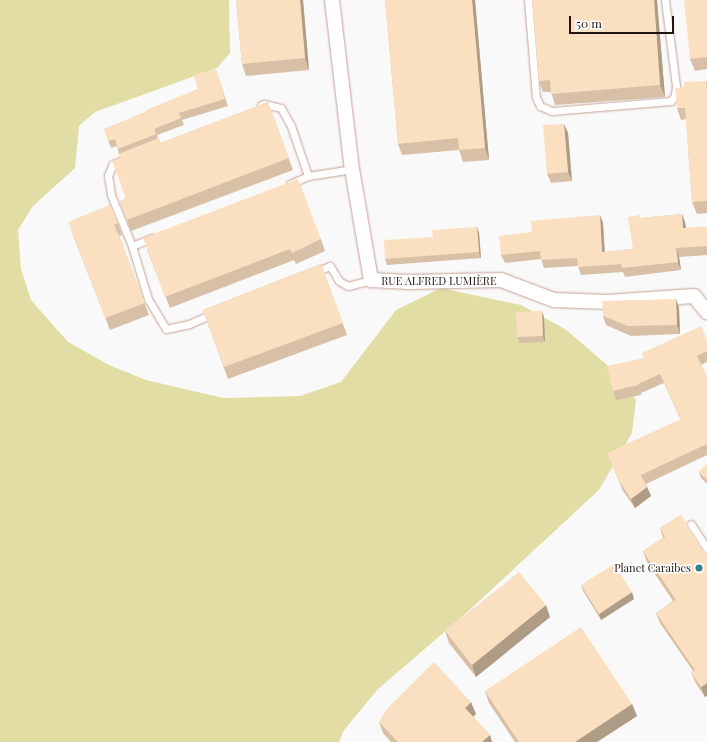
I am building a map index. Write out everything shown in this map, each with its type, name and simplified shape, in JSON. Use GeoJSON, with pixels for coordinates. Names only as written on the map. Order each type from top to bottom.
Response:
{"type":"FeatureCollection","features":[{"type":"Feature","properties":{"kind":"street","name":"RUE ALFRED LUMIÈRE"},"geometry":{"type":"LineString","coordinates":[[332,0],[352,169],[371,280],[409,282],[501,280],[554,300],[608,302],[694,296],[707,312]]}},
{"type":"Feature","properties":{"kind":"lane"},"geometry":{"type":"LineString","coordinates":[[528,0],[536,97],[540,106],[552,111],[671,101],[675,95],[676,86],[665,0]]}},
{"type":"Feature","properties":{"kind":"lane"},"geometry":{"type":"LineString","coordinates":[[257,107],[264,104],[281,108],[291,126],[308,176]]}},
{"type":"Feature","properties":{"kind":"lane"},"geometry":{"type":"LineString","coordinates":[[128,158],[113,164],[108,175],[111,195],[132,246],[148,299],[166,329],[189,324],[217,312]]}},
{"type":"Feature","properties":{"kind":"lane"},"geometry":{"type":"LineString","coordinates":[[286,185],[308,176],[352,169]]}},
{"type":"Feature","properties":{"kind":"lane"},"geometry":{"type":"LineString","coordinates":[[132,246],[161,235]]}},
{"type":"Feature","properties":{"kind":"lane"},"geometry":{"type":"LineString","coordinates":[[309,275],[330,266],[339,281],[348,286],[371,280]]}},
{"type":"Feature","properties":{"kind":"lane"},"geometry":{"type":"LineString","coordinates":[[691,524],[707,549]]}},
{"type":"Feature","properties":{"kind":"shaded area"},"geometry":{"type":"Polygon","coordinates":[[[0,0],[229,0],[230,53],[217,68],[95,112],[79,126],[75,168],[33,206],[18,230],[21,269],[31,300],[68,342],[109,365],[146,380],[223,398],[300,396],[341,382],[396,310],[441,288],[521,305],[565,329],[606,364],[636,400],[632,433],[599,490],[463,616],[378,689],[344,730],[339,742],[0,742],[0,0]]]}},
{"type":"Feature","properties":{"kind":"building"},"geometry":{"type":"Polygon","coordinates":[[[236,0],[300,0],[305,58],[242,64],[236,0]]]}},
{"type":"Feature","properties":{"kind":"building"},"geometry":{"type":"Polygon","coordinates":[[[385,0],[472,0],[485,148],[459,150],[458,138],[398,144],[385,0]]]}},
{"type":"Feature","properties":{"kind":"building"},"geometry":{"type":"Polygon","coordinates":[[[532,0],[654,0],[660,85],[551,94],[550,80],[539,81],[532,0]]]}},
{"type":"Feature","properties":{"kind":"building"},"geometry":{"type":"Polygon","coordinates":[[[684,0],[707,0],[707,57],[690,59],[684,0]]]}},
{"type":"Feature","properties":{"kind":"building"},"geometry":{"type":"Polygon","coordinates":[[[216,69],[225,99],[179,113],[181,118],[154,129],[156,134],[118,149],[115,139],[108,141],[104,129],[198,89],[194,75],[216,69]]]}},
{"type":"Feature","properties":{"kind":"building"},"geometry":{"type":"Polygon","coordinates":[[[706,81],[707,201],[692,202],[685,108],[677,108],[675,88],[684,87],[684,82],[706,81]]]}},
{"type":"Feature","properties":{"kind":"building"},"geometry":{"type":"Polygon","coordinates":[[[268,102],[289,158],[127,220],[120,201],[126,199],[112,161],[120,158],[118,154],[159,138],[161,143],[268,102]]]}},
{"type":"Feature","properties":{"kind":"building"},"geometry":{"type":"Polygon","coordinates":[[[564,124],[568,172],[547,174],[543,125],[564,124]]]}},
{"type":"Feature","properties":{"kind":"building"},"geometry":{"type":"Polygon","coordinates":[[[298,179],[321,239],[292,253],[290,249],[165,297],[143,238],[298,179]]]}},
{"type":"Feature","properties":{"kind":"building"},"geometry":{"type":"Polygon","coordinates":[[[110,205],[118,223],[114,224],[145,303],[105,318],[68,222],[110,205]]]}},
{"type":"Feature","properties":{"kind":"building"},"geometry":{"type":"Polygon","coordinates":[[[682,214],[683,228],[707,227],[707,246],[676,248],[678,262],[622,268],[621,264],[578,267],[577,258],[541,260],[540,251],[501,255],[499,236],[532,232],[531,221],[600,215],[602,252],[633,249],[628,217],[640,215],[640,218],[682,214]]]}},
{"type":"Feature","properties":{"kind":"building"},"geometry":{"type":"Polygon","coordinates":[[[477,227],[479,252],[385,259],[384,240],[433,237],[432,230],[477,227]]]}},
{"type":"Feature","properties":{"kind":"building"},"geometry":{"type":"Polygon","coordinates":[[[321,264],[343,323],[224,367],[203,310],[321,264]]]}},
{"type":"Feature","properties":{"kind":"building"},"geometry":{"type":"Polygon","coordinates":[[[676,299],[677,325],[628,326],[603,316],[602,301],[676,299]]]}},
{"type":"Feature","properties":{"kind":"building"},"geometry":{"type":"Polygon","coordinates":[[[542,311],[543,336],[517,337],[516,312],[542,311]]]}},
{"type":"Feature","properties":{"kind":"building"},"geometry":{"type":"Polygon","coordinates":[[[701,326],[707,340],[707,351],[697,356],[707,377],[707,444],[641,475],[647,487],[631,499],[619,481],[607,453],[681,419],[660,374],[638,385],[613,391],[607,366],[644,358],[642,353],[701,326]]]}},
{"type":"Feature","properties":{"kind":"building"},"geometry":{"type":"Polygon","coordinates":[[[707,464],[707,480],[699,472],[707,464]]]}},
{"type":"Feature","properties":{"kind":"building"},"geometry":{"type":"Polygon","coordinates":[[[681,515],[707,556],[707,683],[701,687],[691,672],[695,670],[656,613],[676,600],[643,551],[665,537],[660,528],[681,515]]]}},
{"type":"Feature","properties":{"kind":"building"},"geometry":{"type":"Polygon","coordinates":[[[614,564],[632,592],[599,614],[581,585],[614,564]]]}},
{"type":"Feature","properties":{"kind":"building"},"geometry":{"type":"Polygon","coordinates":[[[519,572],[546,605],[472,665],[445,631],[519,572]]]}},
{"type":"Feature","properties":{"kind":"building"},"geometry":{"type":"Polygon","coordinates":[[[581,627],[632,704],[575,742],[519,742],[485,691],[581,627]]]}},
{"type":"Feature","properties":{"kind":"building"},"geometry":{"type":"Polygon","coordinates":[[[434,662],[471,702],[465,708],[490,735],[482,742],[398,742],[379,722],[386,710],[434,662]]]}},
{"type":"Feature","properties":{"kind":"place","name":"Planet Caraibes"},"geometry":{"type":"Point","coordinates":[699,568]}}]}
